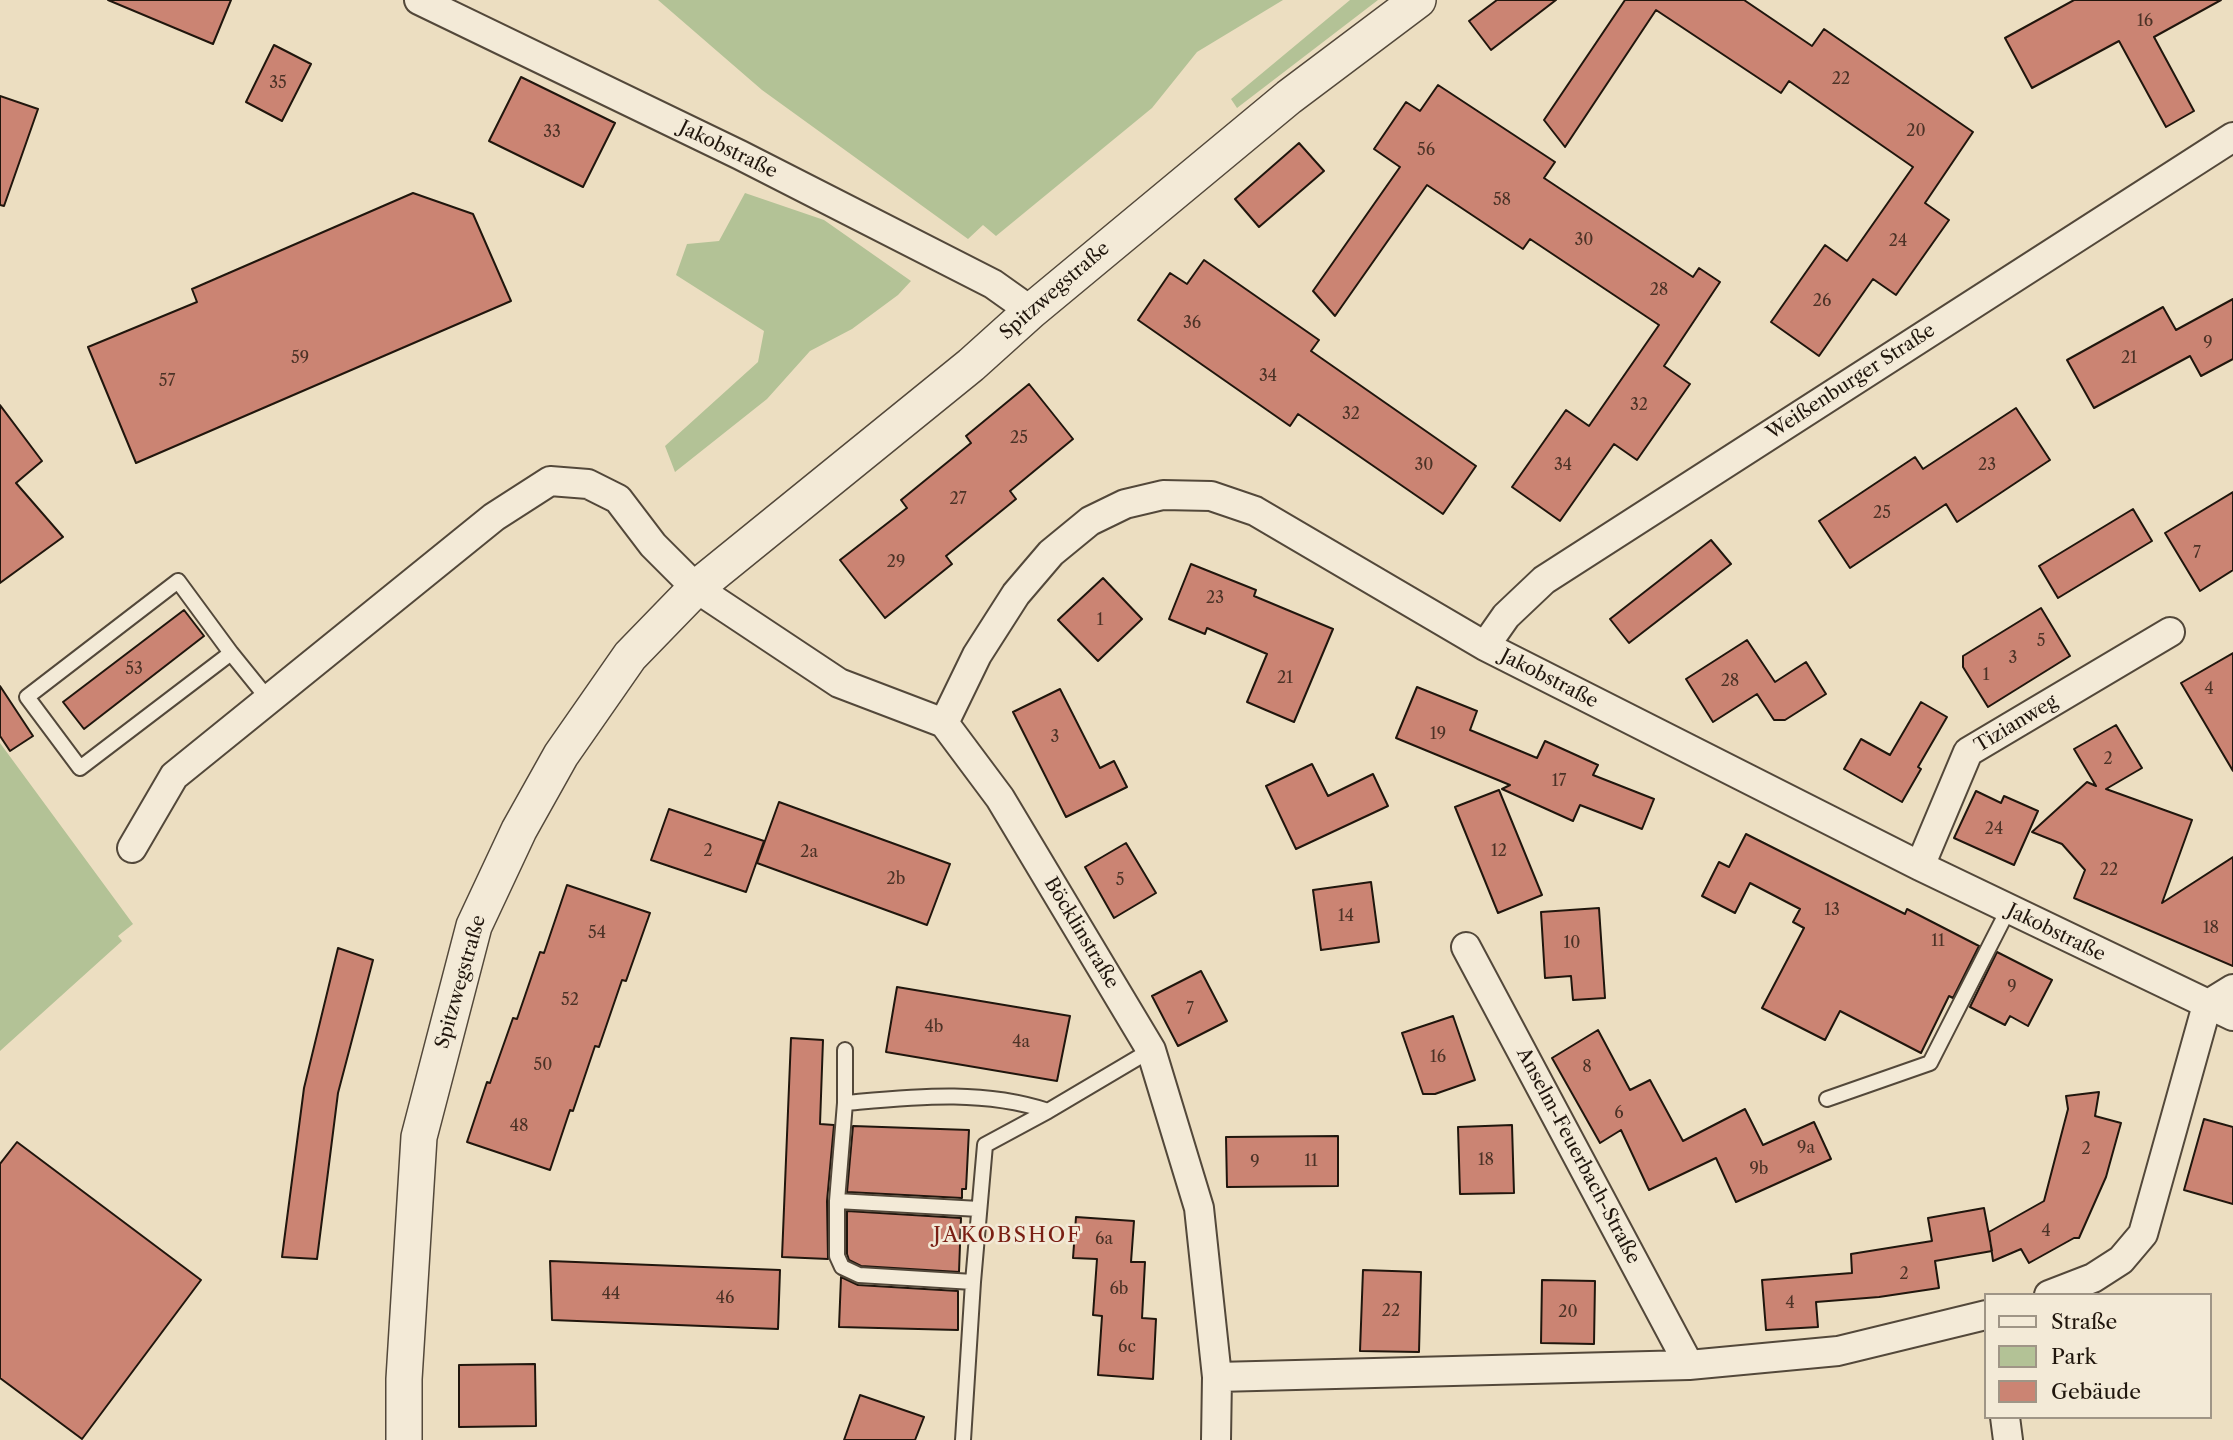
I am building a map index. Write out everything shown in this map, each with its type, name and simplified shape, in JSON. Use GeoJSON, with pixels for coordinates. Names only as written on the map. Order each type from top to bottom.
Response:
{"type":"FeatureCollection","features":[{"type":"Feature","properties":{"kind":"street","name":"Jakobstraße"},"geometry":{"type":"LineString","coordinates":[[419,0],[740,155],[993,284],[1031,311]]}},
{"type":"Feature","properties":{"kind":"street","name":"Spitzwegstraße"},"geometry":{"type":"LineString","coordinates":[[404,1440],[404,1379],[419,1137],[474,926],[519,830],[561,755],[630,656],[696,587],[971,365],[1031,311],[1299,89],[1418,0]]}},
{"type":"Feature","properties":{"kind":"street","name":"Weißenburger Straße"},"geometry":{"type":"LineString","coordinates":[[1485,646],[1507,616],[1544,580],[2233,137]]}},
{"type":"Feature","properties":{"kind":"street"},"geometry":{"type":"LineString","coordinates":[[132,848],[174,776],[494,517],[550,481],[588,484],[618,499],[653,545],[696,587],[839,683],[944,723]]}},
{"type":"Feature","properties":{"kind":"street","name":"Jakobstraße"},"geometry":{"type":"LineString","coordinates":[[944,723],[977,655],[1016,594],[1051,553],[1090,521],[1125,504],[1163,495],[1211,496],[1255,511],[1485,646],[2008,910],[2233,1016]]}},
{"type":"Feature","properties":{"kind":"street","name":"Tizianweg"},"geometry":{"type":"LineString","coordinates":[[1920,866],[1968,752],[2170,632]]}},
{"type":"Feature","properties":{"kind":"street","name":"Böcklinstraße"},"geometry":{"type":"LineString","coordinates":[[944,723],[1000,798],[1151,1050],[1199,1208],[1217,1377],[1216,1440]]}},
{"type":"Feature","properties":{"kind":"street","name":"Anselm-Feuerbach-Straße"},"geometry":{"type":"LineString","coordinates":[[1466,947],[1689,1365]]}},
{"type":"Feature","properties":{"kind":"street"},"geometry":{"type":"LineString","coordinates":[[2054,1293],[2093,1278],[2121,1260],[2143,1234],[2207,1005],[2233,989]]}},
{"type":"Feature","properties":{"kind":"street"},"geometry":{"type":"LineString","coordinates":[[1217,1377],[1689,1365],[1838,1351],[1984,1315]]}},
{"type":"Feature","properties":{"kind":"street"},"geometry":{"type":"LineString","coordinates":[[2005,1419],[2008,1440]]}},
{"type":"Feature","properties":{"kind":"lane"},"geometry":{"type":"LineString","coordinates":[[231,653],[80,768],[27,698],[178,581],[269,700]]}},
{"type":"Feature","properties":{"kind":"lane"},"geometry":{"type":"LineString","coordinates":[[1827,1099],[1930,1063],[2008,910]]}},
{"type":"Feature","properties":{"kind":"lane"},"geometry":{"type":"LineString","coordinates":[[845,1050],[845,1103],[837,1201],[837,1256],[842,1267],[859,1275],[973,1282]]}},
{"type":"Feature","properties":{"kind":"lane"},"geometry":{"type":"LineString","coordinates":[[963,1440],[985,1145],[1151,1050]]}},
{"type":"Feature","properties":{"kind":"lane"},"geometry":{"type":"LineString","coordinates":[[845,1103],[903,1098],[987,1097],[1022,1102],[1048,1111]]}},
{"type":"Feature","properties":{"kind":"lane"},"geometry":{"type":"LineString","coordinates":[[837,1201],[979,1209]]}},
{"type":"Feature","properties":{"kind":"green space"},"geometry":{"type":"Polygon","coordinates":[[[658,0],[1283,0],[1197,52],[1152,108],[996,236],[983,225],[968,239],[762,90],[658,0]]]}},
{"type":"Feature","properties":{"kind":"green space"},"geometry":{"type":"Polygon","coordinates":[[[1350,0],[1378,0],[1237,108],[1231,99],[1350,0]]]}},
{"type":"Feature","properties":{"kind":"green space"},"geometry":{"type":"Polygon","coordinates":[[[745,193],[824,220],[911,281],[898,295],[852,329],[810,351],[767,399],[675,472],[665,446],[758,362],[764,331],[676,275],[687,244],[719,241],[745,193]]]}},
{"type":"Feature","properties":{"kind":"green space"},"geometry":{"type":"Polygon","coordinates":[[[0,743],[133,924],[118,936],[122,941],[0,1051],[0,743]]]}},
{"type":"Feature","properties":{"kind":"building"},"geometry":{"type":"Polygon","coordinates":[[[108,0],[231,0],[213,44],[108,0]]]}},
{"type":"Feature","properties":{"kind":"building"},"geometry":{"type":"Polygon","coordinates":[[[1497,0],[1556,0],[1491,50],[1469,21],[1497,0]]]}},
{"type":"Feature","properties":{"kind":"building"},"geometry":{"type":"Polygon","coordinates":[[[1625,0],[1744,0],[1812,46],[1824,29],[1973,132],[1925,203],[1949,220],[1896,295],[1873,279],[1819,356],[1771,322],[1825,245],[1847,261],[1913,167],[1789,81],[1781,93],[1656,10],[1565,147],[1544,120],[1625,0]]]}},
{"type":"Feature","properties":{"kind":"building"},"geometry":{"type":"Polygon","coordinates":[[[2074,0],[2221,0],[2154,37],[2194,111],[2166,127],[2119,41],[2032,88],[2005,38],[2074,0]]]}},
{"type":"Feature","properties":{"kind":"building"},"geometry":{"type":"Polygon","coordinates":[[[274,45],[311,64],[282,121],[246,102],[274,45]]]}},
{"type":"Feature","properties":{"kind":"building"},"geometry":{"type":"Polygon","coordinates":[[[521,77],[615,123],[583,187],[489,141],[521,77]]]}},
{"type":"Feature","properties":{"kind":"building"},"geometry":{"type":"Polygon","coordinates":[[[1438,85],[1555,162],[1544,178],[1693,277],[1699,268],[1720,282],[1664,366],[1690,384],[1637,460],[1614,444],[1560,521],[1512,487],[1566,410],[1589,426],[1659,325],[1530,239],[1523,249],[1427,185],[1335,316],[1313,291],[1400,167],[1374,149],[1406,102],[1420,111],[1438,85]]]}},
{"type":"Feature","properties":{"kind":"building"},"geometry":{"type":"Polygon","coordinates":[[[0,96],[38,109],[4,206],[0,205],[0,96]]]}},
{"type":"Feature","properties":{"kind":"building"},"geometry":{"type":"Polygon","coordinates":[[[1299,143],[1324,171],[1259,227],[1235,199],[1299,143]]]}},
{"type":"Feature","properties":{"kind":"building"},"geometry":{"type":"Polygon","coordinates":[[[413,193],[473,214],[511,301],[136,463],[88,347],[197,302],[192,289],[413,193]]]}},
{"type":"Feature","properties":{"kind":"building"},"geometry":{"type":"Polygon","coordinates":[[[1204,260],[1319,340],[1311,351],[1476,466],[1443,514],[1298,414],[1290,426],[1138,320],[1170,273],[1187,284],[1204,260]]]}},
{"type":"Feature","properties":{"kind":"building"},"geometry":{"type":"Polygon","coordinates":[[[2233,299],[2233,359],[2201,376],[2190,356],[2094,408],[2067,360],[2163,307],[2176,330],[2233,299]]]}},
{"type":"Feature","properties":{"kind":"building"},"geometry":{"type":"Polygon","coordinates":[[[1029,384],[1073,439],[1010,491],[1016,499],[946,556],[952,564],[885,618],[840,560],[907,508],[901,500],[971,443],[966,436],[1029,384]]]}},
{"type":"Feature","properties":{"kind":"building"},"geometry":{"type":"Polygon","coordinates":[[[0,405],[42,461],[16,483],[63,537],[0,583],[0,405]]]}},
{"type":"Feature","properties":{"kind":"building"},"geometry":{"type":"Polygon","coordinates":[[[2016,408],[2050,460],[1957,522],[1946,504],[1850,568],[1819,521],[1915,457],[1923,469],[2016,408]]]}},
{"type":"Feature","properties":{"kind":"building"},"geometry":{"type":"Polygon","coordinates":[[[2233,492],[2233,570],[2200,591],[2165,533],[2233,492]]]}},
{"type":"Feature","properties":{"kind":"building"},"geometry":{"type":"Polygon","coordinates":[[[2133,509],[2152,541],[2058,598],[2039,566],[2133,509]]]}},
{"type":"Feature","properties":{"kind":"building"},"geometry":{"type":"Polygon","coordinates":[[[1711,540],[1731,564],[1629,643],[1610,619],[1711,540]]]}},
{"type":"Feature","properties":{"kind":"building"},"geometry":{"type":"Polygon","coordinates":[[[1191,564],[1256,590],[1254,596],[1333,629],[1294,722],[1247,702],[1267,654],[1207,628],[1205,634],[1169,619],[1191,564]]]}},
{"type":"Feature","properties":{"kind":"building"},"geometry":{"type":"Polygon","coordinates":[[[1103,578],[1142,619],[1098,661],[1058,620],[1103,578]]]}},
{"type":"Feature","properties":{"kind":"building"},"geometry":{"type":"Polygon","coordinates":[[[2041,608],[2070,656],[1988,707],[1963,667],[1963,656],[2041,608]]]}},
{"type":"Feature","properties":{"kind":"building"},"geometry":{"type":"Polygon","coordinates":[[[184,610],[204,636],[84,729],[63,702],[184,610]]]}},
{"type":"Feature","properties":{"kind":"building"},"geometry":{"type":"Polygon","coordinates":[[[1747,640],[1775,682],[1806,662],[1826,694],[1785,720],[1774,720],[1757,694],[1713,722],[1686,679],[1747,640]]]}},
{"type":"Feature","properties":{"kind":"building"},"geometry":{"type":"Polygon","coordinates":[[[2233,653],[2233,771],[2181,683],[2233,653]]]}},
{"type":"Feature","properties":{"kind":"building"},"geometry":{"type":"Polygon","coordinates":[[[0,686],[33,736],[10,751],[0,736],[0,686]]]}},
{"type":"Feature","properties":{"kind":"building"},"geometry":{"type":"Polygon","coordinates":[[[1417,687],[1477,711],[1470,730],[1537,758],[1545,741],[1598,765],[1593,775],[1654,799],[1642,829],[1580,805],[1573,821],[1502,789],[1510,785],[1396,738],[1417,687]]]}},
{"type":"Feature","properties":{"kind":"building"},"geometry":{"type":"Polygon","coordinates":[[[1060,689],[1100,768],[1114,761],[1127,787],[1066,817],[1013,712],[1060,689]]]}},
{"type":"Feature","properties":{"kind":"building"},"geometry":{"type":"Polygon","coordinates":[[[1921,702],[1947,717],[1918,767],[1921,769],[1902,802],[1844,769],[1861,739],[1890,755],[1921,702]]]}},
{"type":"Feature","properties":{"kind":"building"},"geometry":{"type":"Polygon","coordinates":[[[2116,725],[2142,768],[2106,789],[2192,820],[2162,903],[2233,857],[2233,966],[2074,898],[2085,870],[2062,844],[2032,832],[2087,782],[2096,786],[2074,749],[2116,725]]]}},
{"type":"Feature","properties":{"kind":"building"},"geometry":{"type":"Polygon","coordinates":[[[1312,764],[1328,796],[1373,774],[1388,806],[1296,849],[1266,786],[1312,764]]]}},
{"type":"Feature","properties":{"kind":"building"},"geometry":{"type":"Polygon","coordinates":[[[1499,790],[1542,895],[1498,913],[1455,807],[1499,790]]]}},
{"type":"Feature","properties":{"kind":"building"},"geometry":{"type":"Polygon","coordinates":[[[1976,791],[2001,803],[2004,796],[2038,811],[2014,865],[1954,838],[1976,791]]]}},
{"type":"Feature","properties":{"kind":"building"},"geometry":{"type":"Polygon","coordinates":[[[779,802],[950,864],[927,925],[757,863],[779,802]]]}},
{"type":"Feature","properties":{"kind":"building"},"geometry":{"type":"Polygon","coordinates":[[[669,809],[764,841],[746,892],[651,860],[669,809]]]}},
{"type":"Feature","properties":{"kind":"building"},"geometry":{"type":"Polygon","coordinates":[[[1746,834],[1905,914],[1907,909],[1979,946],[1953,998],[1949,996],[1921,1053],[1840,1011],[1825,1040],[1762,1008],[1804,928],[1793,922],[1800,909],[1750,883],[1735,913],[1702,896],[1719,862],[1729,867],[1746,834]]]}},
{"type":"Feature","properties":{"kind":"building"},"geometry":{"type":"Polygon","coordinates":[[[1126,843],[1156,893],[1114,918],[1085,867],[1126,843]]]}},
{"type":"Feature","properties":{"kind":"building"},"geometry":{"type":"Polygon","coordinates":[[[1371,882],[1379,942],[1321,950],[1313,890],[1371,882]]]}},
{"type":"Feature","properties":{"kind":"building"},"geometry":{"type":"Polygon","coordinates":[[[567,885],[650,913],[626,981],[622,980],[599,1047],[595,1046],[573,1111],[570,1110],[550,1170],[467,1142],[487,1082],[490,1083],[513,1018],[517,1019],[540,952],[544,953],[567,885]]]}},
{"type":"Feature","properties":{"kind":"building"},"geometry":{"type":"Polygon","coordinates":[[[1599,908],[1605,998],[1573,1000],[1571,976],[1545,978],[1541,912],[1599,908]]]}},
{"type":"Feature","properties":{"kind":"building"},"geometry":{"type":"Polygon","coordinates":[[[338,948],[373,960],[338,1093],[317,1259],[282,1257],[304,1088],[338,948]]]}},
{"type":"Feature","properties":{"kind":"building"},"geometry":{"type":"Polygon","coordinates":[[[1997,952],[2052,980],[2028,1026],[2010,1016],[2005,1025],[1970,1007],[1997,952]]]}},
{"type":"Feature","properties":{"kind":"building"},"geometry":{"type":"Polygon","coordinates":[[[1201,971],[1227,1021],[1178,1046],[1152,996],[1201,971]]]}},
{"type":"Feature","properties":{"kind":"building"},"geometry":{"type":"Polygon","coordinates":[[[897,987],[1070,1016],[1057,1081],[886,1052],[897,987]]]}},
{"type":"Feature","properties":{"kind":"building"},"geometry":{"type":"Polygon","coordinates":[[[1453,1016],[1475,1080],[1435,1094],[1423,1094],[1402,1033],[1453,1016]]]}},
{"type":"Feature","properties":{"kind":"building"},"geometry":{"type":"Polygon","coordinates":[[[1598,1030],[1630,1090],[1650,1080],[1683,1141],[1745,1109],[1763,1145],[1814,1122],[1831,1159],[1736,1202],[1716,1158],[1649,1190],[1621,1130],[1600,1143],[1552,1058],[1598,1030]]]}},
{"type":"Feature","properties":{"kind":"building"},"geometry":{"type":"Polygon","coordinates":[[[791,1038],[823,1040],[820,1124],[834,1125],[827,1201],[828,1259],[782,1257],[791,1038]]]}},
{"type":"Feature","properties":{"kind":"building"},"geometry":{"type":"Polygon","coordinates":[[[2099,1092],[2095,1116],[2121,1123],[2106,1177],[2079,1238],[2074,1238],[2029,1263],[2021,1249],[1993,1261],[1989,1232],[2044,1201],[2068,1109],[2066,1096],[2099,1092]]]}},
{"type":"Feature","properties":{"kind":"building"},"geometry":{"type":"Polygon","coordinates":[[[2204,1119],[2233,1127],[2233,1204],[2184,1190],[2204,1119]]]}},
{"type":"Feature","properties":{"kind":"building"},"geometry":{"type":"Polygon","coordinates":[[[1512,1125],[1514,1193],[1460,1194],[1458,1127],[1512,1125]]]}},
{"type":"Feature","properties":{"kind":"building"},"geometry":{"type":"Polygon","coordinates":[[[853,1126],[969,1130],[966,1189],[962,1189],[962,1198],[847,1192],[853,1126]]]}},
{"type":"Feature","properties":{"kind":"building"},"geometry":{"type":"Polygon","coordinates":[[[1338,1136],[1338,1186],[1227,1187],[1226,1137],[1338,1136]]]}},
{"type":"Feature","properties":{"kind":"building"},"geometry":{"type":"Polygon","coordinates":[[[17,1142],[201,1280],[82,1439],[0,1378],[0,1164],[17,1142]]]}},
{"type":"Feature","properties":{"kind":"building"},"geometry":{"type":"Polygon","coordinates":[[[1984,1208],[1992,1251],[1935,1261],[1939,1288],[1879,1297],[1816,1302],[1818,1327],[1766,1330],[1762,1280],[1852,1273],[1851,1254],[1932,1241],[1928,1218],[1984,1208]]]}},
{"type":"Feature","properties":{"kind":"building"},"geometry":{"type":"Polygon","coordinates":[[[847,1211],[961,1218],[959,1272],[861,1266],[849,1260],[847,1211]]]}},
{"type":"Feature","properties":{"kind":"building"},"geometry":{"type":"Polygon","coordinates":[[[1076,1217],[1134,1221],[1131,1262],[1145,1262],[1142,1318],[1156,1319],[1153,1379],[1098,1375],[1102,1316],[1093,1315],[1097,1259],[1073,1258],[1076,1217]]]}},
{"type":"Feature","properties":{"kind":"building"},"geometry":{"type":"Polygon","coordinates":[[[550,1261],[780,1270],[778,1329],[552,1320],[550,1261]]]}},
{"type":"Feature","properties":{"kind":"building"},"geometry":{"type":"Polygon","coordinates":[[[1363,1270],[1421,1272],[1419,1352],[1360,1351],[1363,1270]]]}},
{"type":"Feature","properties":{"kind":"building"},"geometry":{"type":"Polygon","coordinates":[[[841,1277],[858,1285],[958,1291],[958,1330],[839,1327],[841,1277]]]}},
{"type":"Feature","properties":{"kind":"building"},"geometry":{"type":"Polygon","coordinates":[[[1542,1280],[1595,1281],[1594,1344],[1541,1343],[1542,1280]]]}},
{"type":"Feature","properties":{"kind":"building"},"geometry":{"type":"Polygon","coordinates":[[[535,1364],[536,1426],[459,1427],[459,1365],[535,1364]]]}},
{"type":"Feature","properties":{"kind":"building"},"geometry":{"type":"Polygon","coordinates":[[[860,1395],[924,1417],[915,1440],[844,1440],[860,1395]]]}},
{"type":"Feature","properties":{"kind":"district","name":"JAKOBSHOF"},"geometry":{"type":"Point","coordinates":[1008,1236]}}]}
